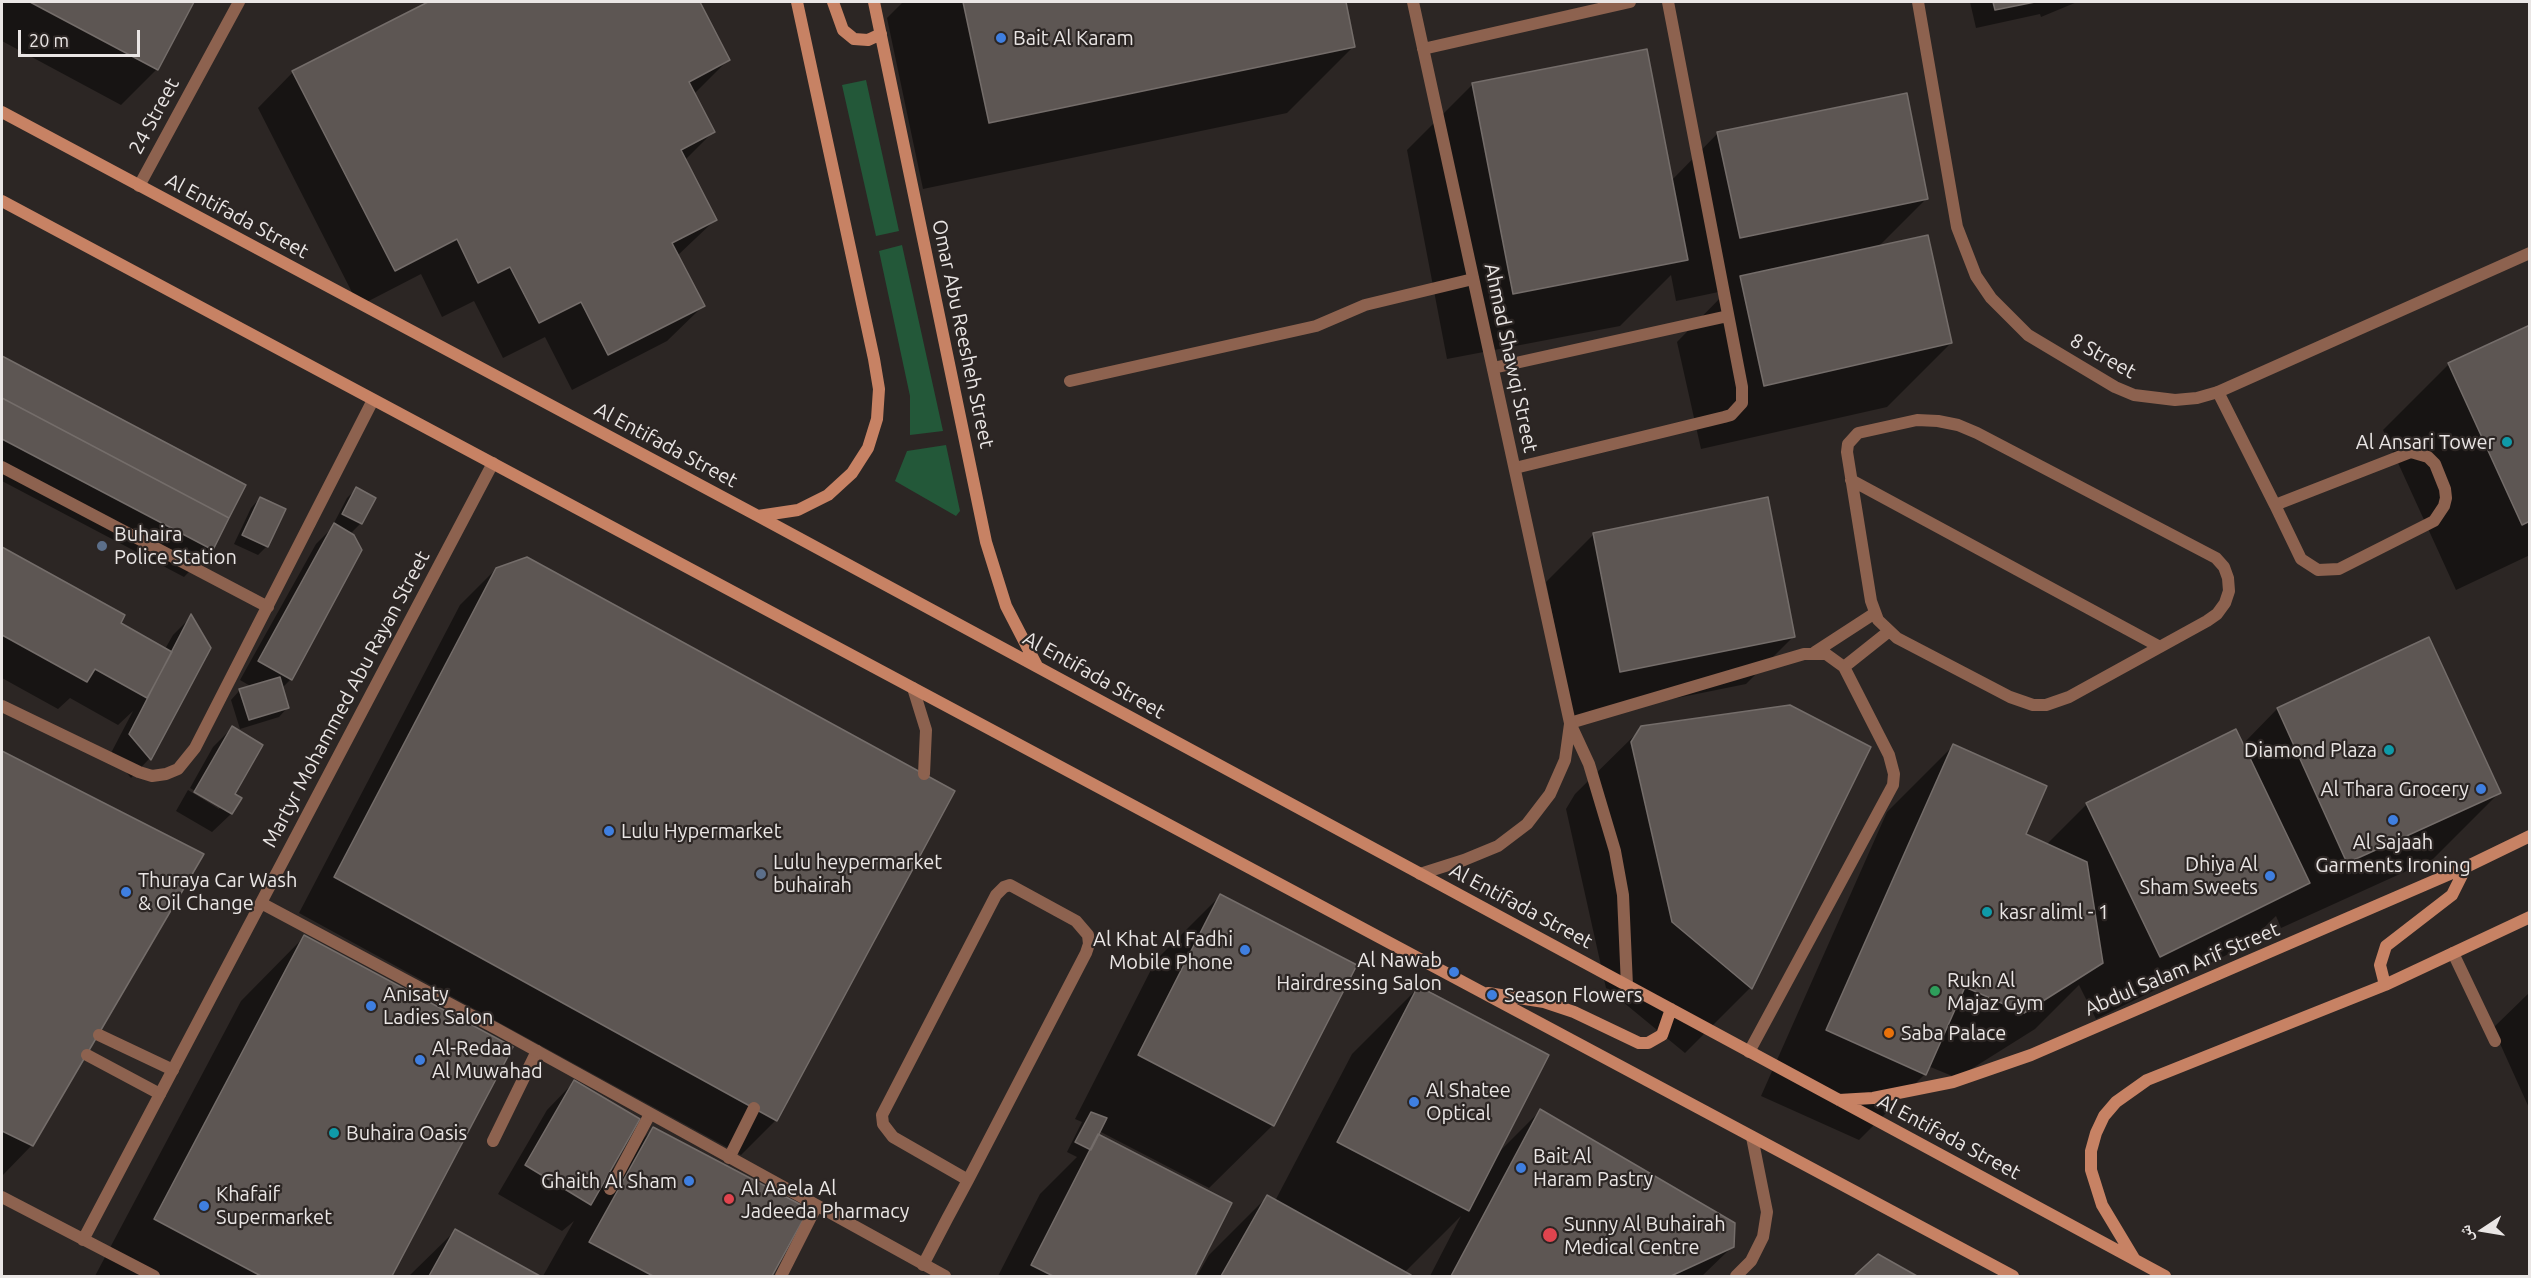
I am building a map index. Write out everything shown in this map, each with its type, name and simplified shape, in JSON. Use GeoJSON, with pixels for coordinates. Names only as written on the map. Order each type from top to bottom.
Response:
{"type":"FeatureCollection","features":[{"type":"Feature","properties":{"kind":"main road"},"geometry":{"type":"LineString","coordinates":[[758,516],[798,510],[828,495],[852,473],[868,448],[877,419],[879,389],[874,359],[797,2]]}},
{"type":"Feature","properties":{"kind":"main road"},"geometry":{"type":"LineString","coordinates":[[833,2],[843,30],[854,39],[868,40],[881,34]]}},
{"type":"Feature","properties":{"kind":"main road","name":"Omar Abu Reesheh Street"},"geometry":{"type":"LineString","coordinates":[[874,2],[986,542],[1006,606],[1038,667]]}},
{"type":"Feature","properties":{"kind":"main road","name":"Al Entifada Street"},"geometry":{"type":"LineString","coordinates":[[2,112],[758,516],[2165,1276]]}},
{"type":"Feature","properties":{"kind":"main road"},"geometry":{"type":"LineString","coordinates":[[2,201],[2013,1276]]}},
{"type":"Feature","properties":{"kind":"main road","name":"Abdul Salam Arif Street"},"geometry":{"type":"LineString","coordinates":[[1839,1100],[1873,1098],[1914,1091],[1953,1082],[2021,1059],[2466,867],[2529,836]]}},
{"type":"Feature","properties":{"kind":"main road"},"geometry":{"type":"LineString","coordinates":[[2385,985],[2380,965],[2386,945],[2452,895],[2466,867]]}},
{"type":"Feature","properties":{"kind":"main road"},"geometry":{"type":"LineString","coordinates":[[2136,1261],[2102,1205],[2091,1170],[2091,1151],[2096,1133],[2104,1116],[2116,1102],[2147,1080],[2385,985],[2529,917]]}},
{"type":"Feature","properties":{"kind":"main road"},"geometry":{"type":"LineString","coordinates":[[1481,992],[1544,1002],[1604,1024],[1639,1043],[1648,1043],[1662,1035],[1671,1009]]}},
{"type":"Feature","properties":{"kind":"street","name":"24 Street"},"geometry":{"type":"LineString","coordinates":[[139,186],[238,2]]}},
{"type":"Feature","properties":{"kind":"street","name":"Ahmad Shawqi Street"},"geometry":{"type":"LineString","coordinates":[[1413,2],[1570,723],[1589,764],[1615,851],[1623,895],[1627,986]]}},
{"type":"Feature","properties":{"kind":"street"},"geometry":{"type":"LineString","coordinates":[[1423,49],[1630,2]]}},
{"type":"Feature","properties":{"kind":"street"},"geometry":{"type":"LineString","coordinates":[[1515,468],[1731,415],[1742,403],[1743,395],[1668,2]]}},
{"type":"Feature","properties":{"kind":"street","name":"8 Street"},"geometry":{"type":"LineString","coordinates":[[1918,2],[1957,227],[1976,276],[1991,298],[2028,335],[2115,387],[2134,395],[2175,400],[2197,398],[2218,392],[2529,254]]}},
{"type":"Feature","properties":{"kind":"street"},"geometry":{"type":"LineString","coordinates":[[1070,381],[1316,326],[1365,305],[1473,279]]}},
{"type":"Feature","properties":{"kind":"street"},"geometry":{"type":"LineString","coordinates":[[1493,368],[1728,316]]}},
{"type":"Feature","properties":{"kind":"street"},"geometry":{"type":"LineString","coordinates":[[2218,392],[2301,559],[2318,570],[2329,571],[2349,565],[2434,521],[2440,515],[2446,498],[2435,464],[2428,457],[2411,452],[2275,505]]}},
{"type":"Feature","properties":{"kind":"street"},"geometry":{"type":"LineString","coordinates":[[2,706],[139,772],[152,776],[166,774],[178,768],[195,748],[373,400]]}},
{"type":"Feature","properties":{"kind":"street"},"geometry":{"type":"LineString","coordinates":[[1938,421],[1958,425],[2206,552],[2220,563],[2228,578],[2229,591],[2225,603],[2217,614],[2207,621],[2069,697],[2051,704],[2033,705],[2010,697],[1888,632],[1875,613],[1871,601],[1851,480],[1848,444],[1858,433],[1907,422],[1938,421]]}},
{"type":"Feature","properties":{"kind":"street","name":"Martyr Mohammed Abu Rayan Street"},"geometry":{"type":"LineString","coordinates":[[83,1240],[493,463]]}},
{"type":"Feature","properties":{"kind":"street"},"geometry":{"type":"LineString","coordinates":[[2,467],[268,607]]}},
{"type":"Feature","properties":{"kind":"street"},"geometry":{"type":"LineString","coordinates":[[1851,480],[2160,647]]}},
{"type":"Feature","properties":{"kind":"street"},"geometry":{"type":"LineString","coordinates":[[1570,723],[1815,652],[1875,613]]}},
{"type":"Feature","properties":{"kind":"street"},"geometry":{"type":"LineString","coordinates":[[1844,667],[1888,632]]}},
{"type":"Feature","properties":{"kind":"street"},"geometry":{"type":"LineString","coordinates":[[1749,1052],[1893,785],[1894,774],[1889,755],[1844,667],[1826,654],[1815,652]]}},
{"type":"Feature","properties":{"kind":"street"},"geometry":{"type":"LineString","coordinates":[[913,688],[926,730],[924,774]]}},
{"type":"Feature","properties":{"kind":"street","name":"Ahmad Shawqi Street"},"geometry":{"type":"LineString","coordinates":[[1420,874],[1498,846],[1527,824],[1550,794],[1565,760],[1570,723]]}},
{"type":"Feature","properties":{"kind":"street"},"geometry":{"type":"LineString","coordinates":[[923,1265],[968,1180],[1089,944],[1088,934],[1076,921],[1010,885],[1004,887],[996,895],[882,1115],[883,1124],[893,1137],[968,1180]]}},
{"type":"Feature","properties":{"kind":"street"},"geometry":{"type":"LineString","coordinates":[[261,903],[495,1033],[537,1051],[816,1207],[945,1276]]}},
{"type":"Feature","properties":{"kind":"street"},"geometry":{"type":"LineString","coordinates":[[2453,953],[2495,1041]]}},
{"type":"Feature","properties":{"kind":"street"},"geometry":{"type":"LineString","coordinates":[[99,1035],[172,1070]]}},
{"type":"Feature","properties":{"kind":"street"},"geometry":{"type":"LineString","coordinates":[[493,1141],[537,1051]]}},
{"type":"Feature","properties":{"kind":"street"},"geometry":{"type":"LineString","coordinates":[[87,1055],[160,1094]]}},
{"type":"Feature","properties":{"kind":"street"},"geometry":{"type":"LineString","coordinates":[[729,1158],[754,1108]]}},
{"type":"Feature","properties":{"kind":"street"},"geometry":{"type":"LineString","coordinates":[[610,1189],[650,1114]]}},
{"type":"Feature","properties":{"kind":"street"},"geometry":{"type":"LineString","coordinates":[[1736,1276],[1751,1261],[1763,1237],[1767,1212],[1752,1137]]}},
{"type":"Feature","properties":{"kind":"street"},"geometry":{"type":"LineString","coordinates":[[2,1197],[146,1274]]}},
{"type":"Feature","properties":{"kind":"street"},"geometry":{"type":"LineString","coordinates":[[781,1276],[816,1207]]}},
{"type":"Feature","properties":{"kind":"green space"},"geometry":{"type":"Polygon","coordinates":[[[866,80],[899,231],[876,236],[842,85],[866,80]]]}},
{"type":"Feature","properties":{"kind":"green space"},"geometry":{"type":"Polygon","coordinates":[[[902,245],[943,431],[910,435],[910,396],[879,251],[902,245]]]}},
{"type":"Feature","properties":{"kind":"green space"},"geometry":{"type":"Polygon","coordinates":[[[946,445],[960,511],[956,516],[895,481],[907,451],[946,445]]]}},
{"type":"Feature","properties":{"kind":"building"},"geometry":{"type":"Polygon","coordinates":[[[30,2],[194,2],[158,70],[30,2]]]}},
{"type":"Feature","properties":{"kind":"building"},"geometry":{"type":"Polygon","coordinates":[[[428,2],[700,2],[730,60],[689,82],[715,132],[681,150],[717,220],[672,243],[705,306],[608,355],[581,302],[539,323],[510,267],[478,283],[457,239],[395,271],[292,71],[428,2]]]}},
{"type":"Feature","properties":{"kind":"building"},"geometry":{"type":"Polygon","coordinates":[[[963,2],[1346,2],[1355,47],[989,123],[963,2]]]}},
{"type":"Feature","properties":{"kind":"building"},"geometry":{"type":"Polygon","coordinates":[[[1993,2],[2035,2],[1995,10],[1993,2]]]}},
{"type":"Feature","properties":{"kind":"building"},"geometry":{"type":"Polygon","coordinates":[[[1647,49],[1688,260],[1513,294],[1472,83],[1647,49]]]}},
{"type":"Feature","properties":{"kind":"building"},"geometry":{"type":"Polygon","coordinates":[[[1907,93],[1928,199],[1740,238],[1717,132],[1907,93]]]}},
{"type":"Feature","properties":{"kind":"building"},"geometry":{"type":"Polygon","coordinates":[[[1928,235],[1952,343],[1764,386],[1740,276],[1928,235]]]}},
{"type":"Feature","properties":{"kind":"building","name":"Al Ansari Tower"},"geometry":{"type":"Polygon","coordinates":[[[2530,325],[2530,521],[2522,525],[2448,363],[2530,325]]]}},
{"type":"Feature","properties":{"kind":"building"},"geometry":{"type":"Polygon","coordinates":[[[2,356],[246,485],[229,518],[2,398],[2,356]]]}},
{"type":"Feature","properties":{"kind":"building"},"geometry":{"type":"Polygon","coordinates":[[[2,398],[229,518],[213,550],[2,439],[2,398]]]}},
{"type":"Feature","properties":{"kind":"building"},"geometry":{"type":"Polygon","coordinates":[[[356,487],[376,498],[362,524],[342,514],[356,487]]]}},
{"type":"Feature","properties":{"kind":"building"},"geometry":{"type":"Polygon","coordinates":[[[260,497],[286,509],[268,547],[242,535],[260,497]]]}},
{"type":"Feature","properties":{"kind":"building"},"geometry":{"type":"Polygon","coordinates":[[[1768,497],[1795,637],[1620,672],[1593,533],[1768,497]]]}},
{"type":"Feature","properties":{"kind":"building"},"geometry":{"type":"Polygon","coordinates":[[[334,523],[354,535],[362,550],[292,680],[258,661],[334,523]]]}},
{"type":"Feature","properties":{"kind":"building"},"geometry":{"type":"Polygon","coordinates":[[[2,547],[125,615],[121,623],[172,652],[147,698],[95,669],[87,682],[2,635],[2,547]]]}},
{"type":"Feature","properties":{"kind":"building"},"geometry":{"type":"Polygon","coordinates":[[[527,557],[955,791],[777,1121],[334,877],[496,568],[527,557]]]}},
{"type":"Feature","properties":{"kind":"building"},"geometry":{"type":"Polygon","coordinates":[[[191,614],[211,648],[151,760],[129,734],[191,614]]]}},
{"type":"Feature","properties":{"kind":"building","name":"Diamond Plaza"},"geometry":{"type":"Polygon","coordinates":[[[2429,637],[2501,793],[2347,863],[2277,708],[2429,637]]]}},
{"type":"Feature","properties":{"kind":"building"},"geometry":{"type":"Polygon","coordinates":[[[280,677],[289,708],[249,720],[239,689],[280,677]]]}},
{"type":"Feature","properties":{"kind":"building"},"geometry":{"type":"Polygon","coordinates":[[[1790,705],[1871,747],[1752,989],[1672,922],[1631,742],[1641,726],[1790,705]]]}},
{"type":"Feature","properties":{"kind":"building"},"geometry":{"type":"Polygon","coordinates":[[[232,726],[263,745],[235,794],[242,798],[232,814],[194,792],[232,726]]]}},
{"type":"Feature","properties":{"kind":"building"},"geometry":{"type":"Polygon","coordinates":[[[2236,729],[2310,883],[2160,957],[2086,803],[2236,729]]]}},
{"type":"Feature","properties":{"kind":"building","name":"kasr aliml - 1"},"geometry":{"type":"Polygon","coordinates":[[[1953,744],[2047,786],[2026,834],[2087,862],[2103,963],[2024,1013],[1965,987],[1926,1075],[1826,1030],[1953,744]]]}},
{"type":"Feature","properties":{"kind":"building"},"geometry":{"type":"Polygon","coordinates":[[[2,751],[204,854],[33,1146],[2,1131],[2,751]]]}},
{"type":"Feature","properties":{"kind":"building"},"geometry":{"type":"Polygon","coordinates":[[[1220,894],[1357,965],[1274,1126],[1138,1055],[1220,894]]]}},
{"type":"Feature","properties":{"kind":"building","name":"Buhaira Oasis"},"geometry":{"type":"Polygon","coordinates":[[[304,935],[513,1047],[392,1276],[261,1276],[154,1219],[304,935]]]}},
{"type":"Feature","properties":{"kind":"building"},"geometry":{"type":"Polygon","coordinates":[[[1418,986],[1549,1055],[1469,1211],[1337,1142],[1418,986]]]}},
{"type":"Feature","properties":{"kind":"building"},"geometry":{"type":"Polygon","coordinates":[[[574,1080],[640,1119],[591,1205],[525,1165],[574,1080]]]}},
{"type":"Feature","properties":{"kind":"building"},"geometry":{"type":"Polygon","coordinates":[[[1540,1109],[1735,1223],[1734,1247],[1671,1276],[1451,1276],[1540,1109]]]}},
{"type":"Feature","properties":{"kind":"building"},"geometry":{"type":"Polygon","coordinates":[[[1091,1112],[1107,1118],[1091,1150],[1075,1142],[1091,1112]]]}},
{"type":"Feature","properties":{"kind":"building"},"geometry":{"type":"Polygon","coordinates":[[[653,1127],[809,1209],[772,1276],[653,1276],[589,1242],[653,1127]]]}},
{"type":"Feature","properties":{"kind":"building"},"geometry":{"type":"Polygon","coordinates":[[[1098,1134],[1232,1203],[1195,1276],[1053,1276],[1031,1265],[1098,1134]]]}},
{"type":"Feature","properties":{"kind":"building"},"geometry":{"type":"Polygon","coordinates":[[[1267,1195],[1411,1275],[1221,1276],[1267,1195]]]}},
{"type":"Feature","properties":{"kind":"building"},"geometry":{"type":"Polygon","coordinates":[[[455,1229],[540,1276],[429,1276],[455,1229]]]}},
{"type":"Feature","properties":{"kind":"building"},"geometry":{"type":"Polygon","coordinates":[[[1878,1254],[1917,1276],[1854,1276],[1878,1254]]]}},
{"type":"Feature","properties":{"kind":"place","name":"Bait Al Karam"},"geometry":{"type":"Point","coordinates":[1001,38]}},
{"type":"Feature","properties":{"kind":"place","name":"Al Ansari Tower"},"geometry":{"type":"Point","coordinates":[2507,442]}},
{"type":"Feature","properties":{"kind":"place","name":"Buhaira Police Station"},"geometry":{"type":"Point","coordinates":[102,546]}},
{"type":"Feature","properties":{"kind":"place","name":"Diamond Plaza"},"geometry":{"type":"Point","coordinates":[2389,750]}},
{"type":"Feature","properties":{"kind":"place","name":"Al Thara Grocery"},"geometry":{"type":"Point","coordinates":[2481,789]}},
{"type":"Feature","properties":{"kind":"place","name":"Al Sajaah Garments Ironing"},"geometry":{"type":"Point","coordinates":[2393,820]}},
{"type":"Feature","properties":{"kind":"place","name":"Lulu Hypermarket"},"geometry":{"type":"Point","coordinates":[609,831]}},
{"type":"Feature","properties":{"kind":"place","name":"Lulu heypermarket buhairah"},"geometry":{"type":"Point","coordinates":[761,874]}},
{"type":"Feature","properties":{"kind":"place","name":"Dhiya Al Sham Sweets"},"geometry":{"type":"Point","coordinates":[2270,876]}},
{"type":"Feature","properties":{"kind":"place","name":"Thuraya Car Wash & Oil Change"},"geometry":{"type":"Point","coordinates":[126,892]}},
{"type":"Feature","properties":{"kind":"place","name":"kasr aliml - 1"},"geometry":{"type":"Point","coordinates":[1987,912]}},
{"type":"Feature","properties":{"kind":"place","name":"Al Khat Al Fadhi Mobile Phone"},"geometry":{"type":"Point","coordinates":[1245,950]}},
{"type":"Feature","properties":{"kind":"place","name":"Al Nawab Hairdressing Salon"},"geometry":{"type":"Point","coordinates":[1454,972]}},
{"type":"Feature","properties":{"kind":"place","name":"Rukn Al Majaz Gym"},"geometry":{"type":"Point","coordinates":[1935,991]}},
{"type":"Feature","properties":{"kind":"place","name":"Season Flowers"},"geometry":{"type":"Point","coordinates":[1492,995]}},
{"type":"Feature","properties":{"kind":"place","name":"Anisaty Ladies Salon"},"geometry":{"type":"Point","coordinates":[371,1006]}},
{"type":"Feature","properties":{"kind":"place","name":"Saba Palace"},"geometry":{"type":"Point","coordinates":[1889,1033]}},
{"type":"Feature","properties":{"kind":"place","name":"Al-Redaa Al Muwahad"},"geometry":{"type":"Point","coordinates":[420,1060]}},
{"type":"Feature","properties":{"kind":"place","name":"Al Shatee Optical"},"geometry":{"type":"Point","coordinates":[1414,1102]}},
{"type":"Feature","properties":{"kind":"place","name":"Buhaira Oasis"},"geometry":{"type":"Point","coordinates":[334,1133]}},
{"type":"Feature","properties":{"kind":"place","name":"Bait Al Haram Pastry"},"geometry":{"type":"Point","coordinates":[1521,1168]}},
{"type":"Feature","properties":{"kind":"place","name":"Ghaith Al Sham"},"geometry":{"type":"Point","coordinates":[689,1181]}},
{"type":"Feature","properties":{"kind":"place","name":"Al Aaela Al Jadeeda Pharmacy"},"geometry":{"type":"Point","coordinates":[729,1199]}},
{"type":"Feature","properties":{"kind":"place","name":"Khafaif Supermarket"},"geometry":{"type":"Point","coordinates":[204,1206]}},
{"type":"Feature","properties":{"kind":"place","name":"Sunny Al Buhairah Medical Centre"},"geometry":{"type":"Point","coordinates":[1550,1235]}}]}
